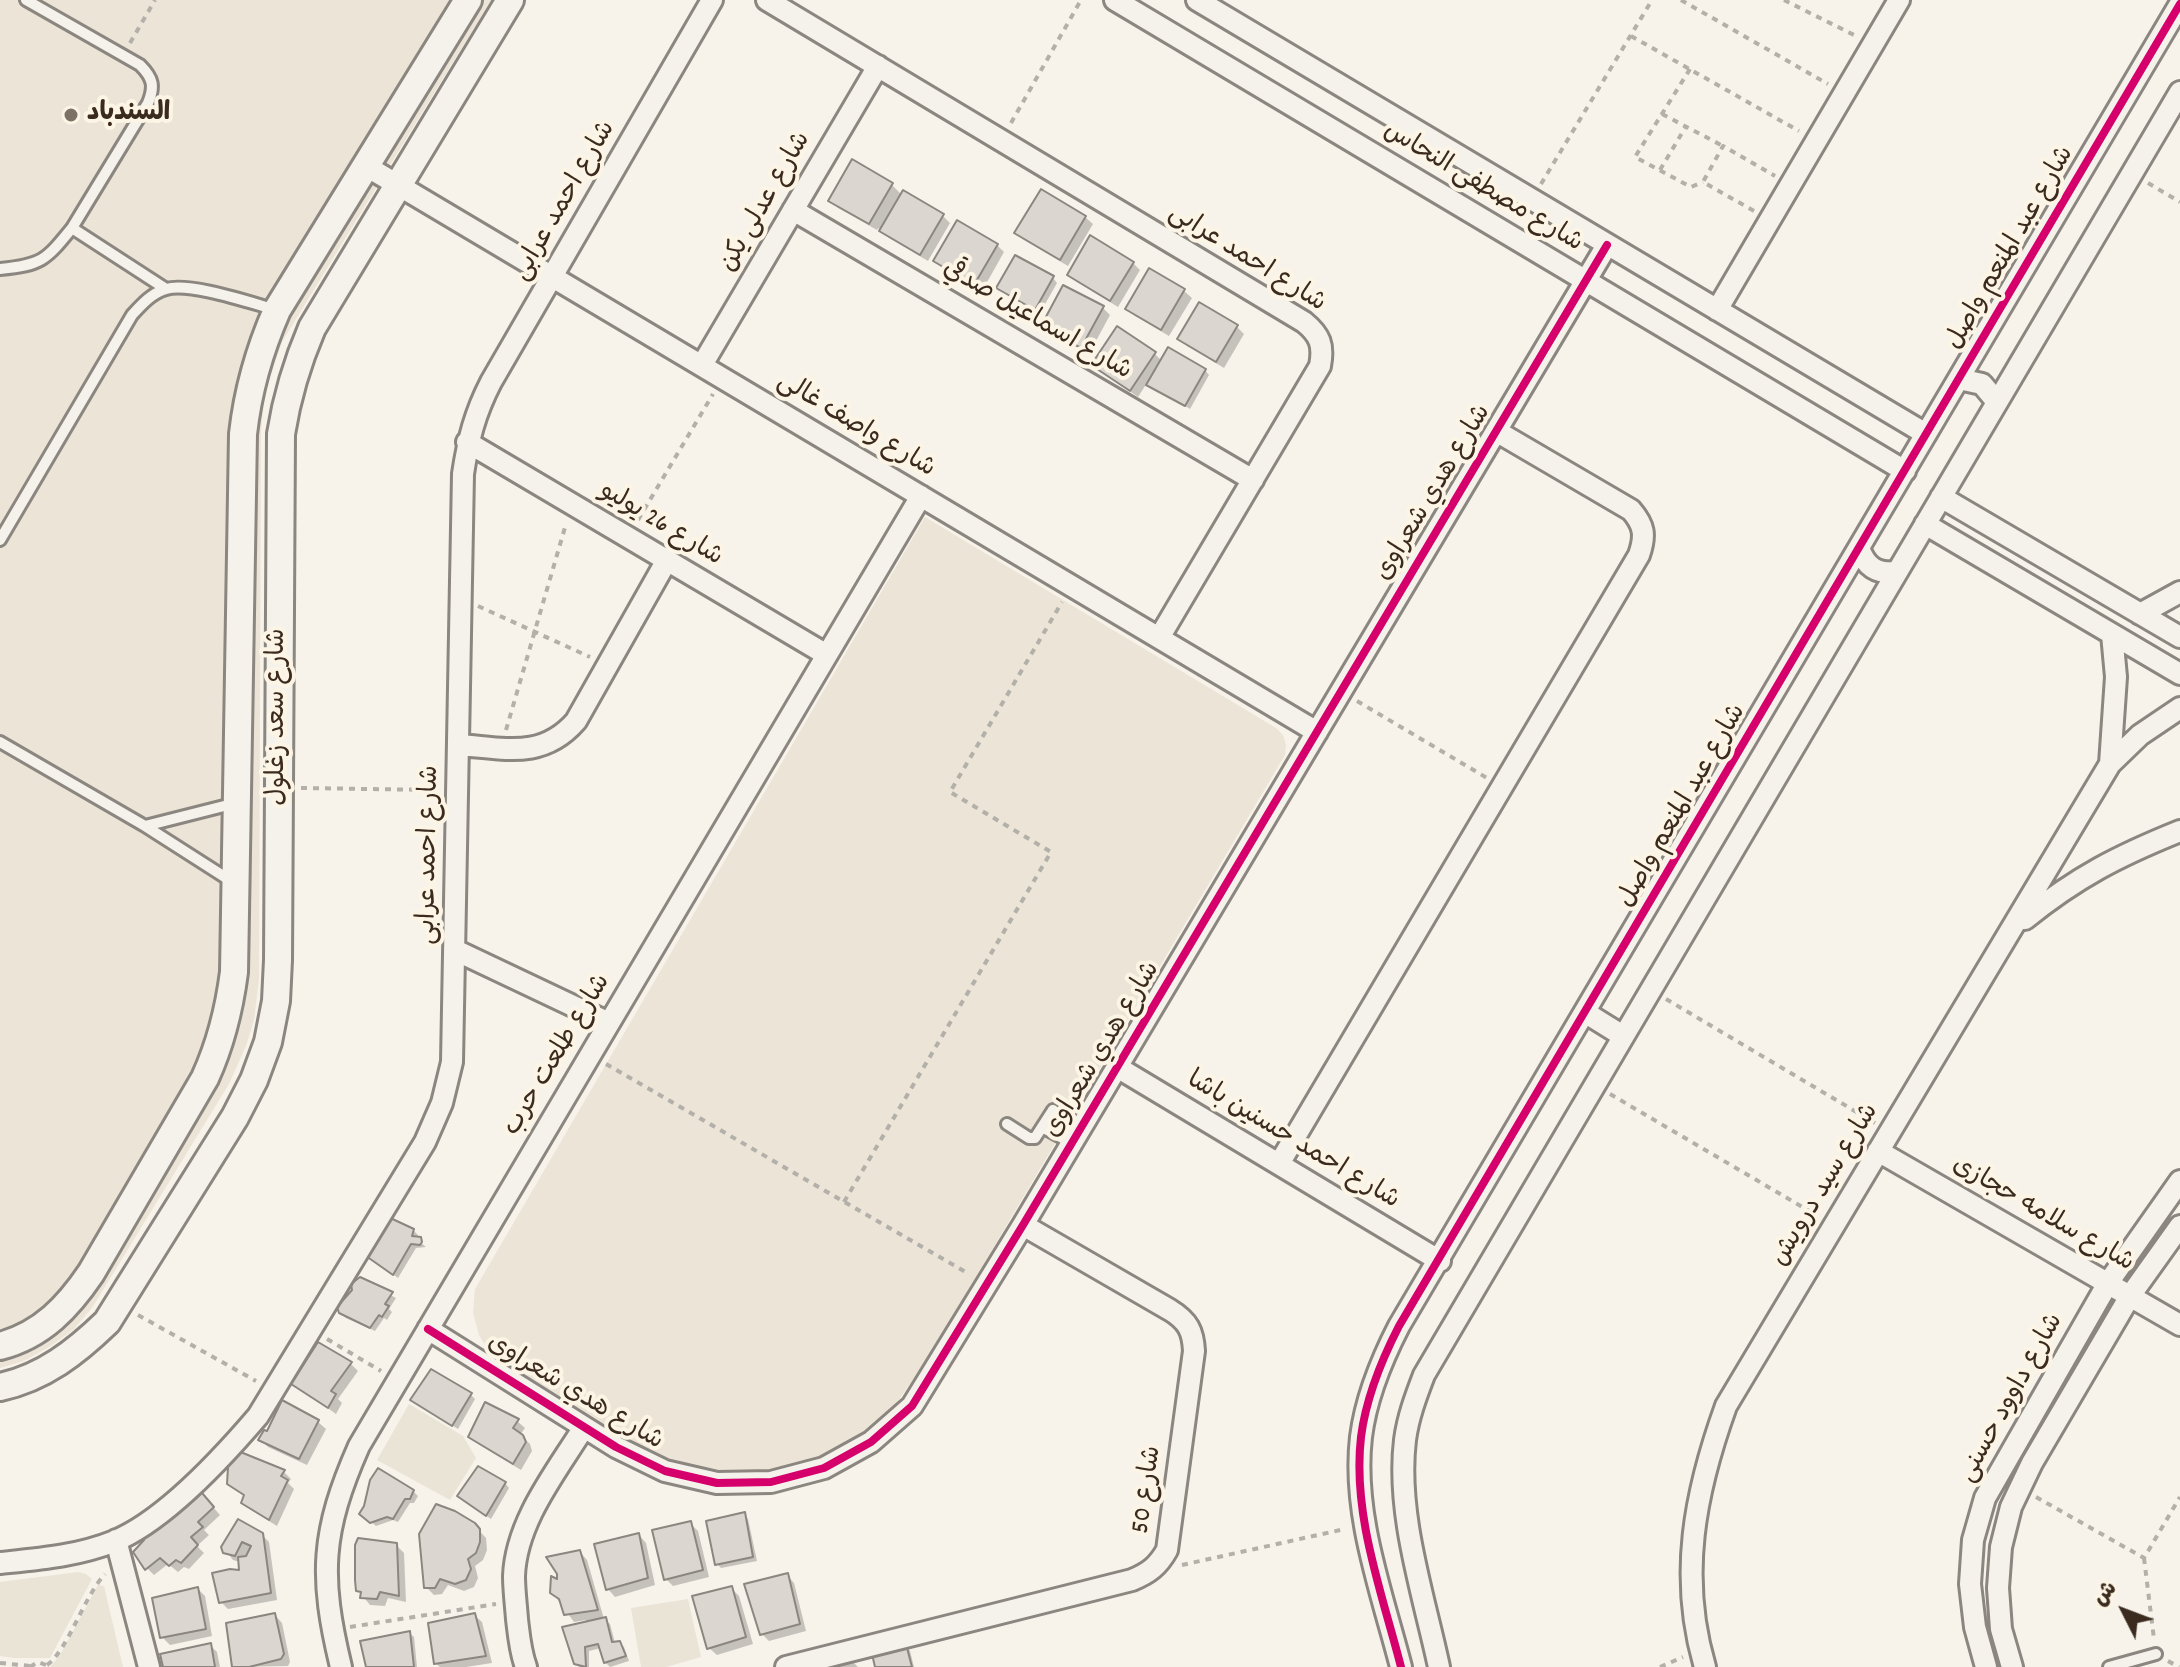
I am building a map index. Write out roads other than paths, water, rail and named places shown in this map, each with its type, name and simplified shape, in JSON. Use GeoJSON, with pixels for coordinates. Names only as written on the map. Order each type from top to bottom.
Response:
{"type":"FeatureCollection","features":[{"type":"Feature","properties":{"kind":"street","name":"شارع سعد زغلول"},"geometry":{"type":"LineString","coordinates":[[0,1346],[14,1343],[45,1326],[71,1302],[205,1078],[220,1045],[230,1009],[234,972],[243,434],[248,391],[259,349],[277,310],[468,0]]}},
{"type":"Feature","properties":{"kind":"street","name":"شارع سعد زغلول"},"geometry":{"type":"LineString","coordinates":[[0,1387],[47,1370],[79,1349],[107,1322],[235,1117],[254,1080],[268,1042],[276,1001],[281,434],[287,397],[297,362],[312,328],[510,0]]}},
{"type":"Feature","properties":{"kind":"street","name":"شارع احمد عرابى"},"geometry":{"type":"LineString","coordinates":[[0,1563],[118,1549],[196,1483],[258,1416],[425,1142],[442,1103],[452,1062],[463,474],[467,442],[475,413],[491,382],[712,0]]}},
{"type":"Feature","properties":{"kind":"street","name":"شارع احمد عرابى"},"geometry":{"type":"LineString","coordinates":[[767,0],[1304,322],[1317,333],[1323,349],[1320,366],[1159,638]]}},
{"type":"Feature","properties":{"kind":"street","name":"شارع مصطفى النحاس"},"geometry":{"type":"LineString","coordinates":[[1115,0],[1905,471]]}},
{"type":"Feature","properties":{"kind":"street","name":"شارع مصطفى النحاس"},"geometry":{"type":"LineString","coordinates":[[1197,0],[1926,434]]}},
{"type":"Feature","properties":{"kind":"street"},"geometry":{"type":"LineString","coordinates":[[1717,310],[1899,0]]}},
{"type":"Feature","properties":{"kind":"street","name":"شارع عبد المنعم واصل"},"geometry":{"type":"LineString","coordinates":[[1401,1667],[1365,1525],[1359,1475],[1361,1436],[1368,1398],[1381,1361],[2180,4]]}},
{"type":"Feature","properties":{"kind":"street","name":"شارع عدلى يكن"},"geometry":{"type":"LineString","coordinates":[[702,365],[878,66]]}},
{"type":"Feature","properties":{"kind":"street"},"geometry":{"type":"LineString","coordinates":[[1439,1667],[1405,1512],[1405,1441],[1412,1407],[1424,1375],[2180,92]]}},
{"type":"Feature","properties":{"kind":"street","name":"شارع واصف غالى"},"geometry":{"type":"LineString","coordinates":[[366,166],[1317,732]]}},
{"type":"Feature","properties":{"kind":"street","name":"شارع اسماعيل صدقي"},"geometry":{"type":"LineString","coordinates":[[793,210],[1253,480]]}},
{"type":"Feature","properties":{"kind":"street","name":"شارع هدي شعراوى"},"geometry":{"type":"LineString","coordinates":[[428,1329],[616,1447],[665,1471],[717,1483],[771,1482],[824,1468],[871,1442],[912,1406],[1607,245]]}},
{"type":"Feature","properties":{"kind":"street"},"geometry":{"type":"LineString","coordinates":[[1959,379],[1982,384],[1997,402]]}},
{"type":"Feature","properties":{"kind":"street"},"geometry":{"type":"LineString","coordinates":[[1279,1164],[1639,555],[1645,539],[1642,522],[1631,510],[1496,431]]}},
{"type":"Feature","properties":{"kind":"street","name":"شارع 26 يوليو"},"geometry":{"type":"LineString","coordinates":[[467,442],[827,655]]}},
{"type":"Feature","properties":{"kind":"street","name":"شارع طلعت حرب"},"geometry":{"type":"LineString","coordinates":[[341,1667],[325,1582],[328,1535],[359,1446],[921,496]]}},
{"type":"Feature","properties":{"kind":"street"},"geometry":{"type":"LineString","coordinates":[[1941,497],[2180,637]]}},
{"type":"Feature","properties":{"kind":"street"},"geometry":{"type":"LineString","coordinates":[[1925,524],[2180,674]]}},
{"type":"Feature","properties":{"kind":"street"},"geometry":{"type":"LineString","coordinates":[[1859,548],[1872,569],[1884,573],[1897,572]]}},
{"type":"Feature","properties":{"kind":"street"},"geometry":{"type":"LineString","coordinates":[[459,745],[537,748],[565,733],[576,721],[667,560]]}},
{"type":"Feature","properties":{"kind":"street"},"geometry":{"type":"LineString","coordinates":[[2140,614],[2180,592]]}},
{"type":"Feature","properties":{"kind":"street","name":"شارع سيد درويش"},"geometry":{"type":"LineString","coordinates":[[2110,764],[2116,677],[2112,634]]}},
{"type":"Feature","properties":{"kind":"street","name":"شارع سيد درويش"},"geometry":{"type":"LineString","coordinates":[[1702,1659],[1691,1571],[1695,1514],[1707,1459],[1726,1406],[2110,764],[2140,735],[2180,708]]}},
{"type":"Feature","properties":{"kind":"street"},"geometry":{"type":"LineString","coordinates":[[236,803],[279,795]]}},
{"type":"Feature","properties":{"kind":"street"},"geometry":{"type":"LineString","coordinates":[[2012,929],[2064,887],[2121,854],[2180,831]]}},
{"type":"Feature","properties":{"kind":"street"},"geometry":{"type":"LineString","coordinates":[[235,883],[248,891],[263,894],[278,891]]}},
{"type":"Feature","properties":{"kind":"street"},"geometry":{"type":"LineString","coordinates":[[455,950],[609,1023]]}},
{"type":"Feature","properties":{"kind":"street"},"geometry":{"type":"LineString","coordinates":[[1586,1013],[1623,1036]]}},
{"type":"Feature","properties":{"kind":"street","name":"شارع احمد حسنين باشا"},"geometry":{"type":"LineString","coordinates":[[1117,1067],[1440,1261]]}},
{"type":"Feature","properties":{"kind":"street","name":"شارع سلامه حجازى"},"geometry":{"type":"LineString","coordinates":[[1878,1151],[2180,1325]]}},
{"type":"Feature","properties":{"kind":"street","name":"شارع داوود حسنى"},"geometry":{"type":"LineString","coordinates":[[1986,1667],[1975,1627],[1970,1584],[1973,1540],[1985,1498],[2108,1283],[2180,1181]]}},
{"type":"Feature","properties":{"kind":"street","name":"شارع 50"},"geometry":{"type":"LineString","coordinates":[[786,1667],[1132,1580],[1159,1564],[1167,1550],[1194,1351],[1193,1334],[1185,1320],[1170,1310],[1023,1225]]}},
{"type":"Feature","properties":{"kind":"street","name":"شارع داوود حسنى"},"geometry":{"type":"LineString","coordinates":[[2012,1667],[2001,1629],[1998,1588],[2001,1547],[2011,1507],[2032,1463],[2130,1296],[2180,1226]]}},
{"type":"Feature","properties":{"kind":"street"},"geometry":{"type":"LineString","coordinates":[[526,1667],[521,1654],[514,1575],[525,1530],[584,1427]]}},
{"type":"Feature","properties":{"kind":"street"},"geometry":{"type":"LineString","coordinates":[[118,1549],[149,1667]]}},
{"type":"Feature","properties":{"kind":"lane"},"geometry":{"type":"LineString","coordinates":[[0,269],[24,266],[48,258],[72,228],[154,89],[150,75],[123,55],[26,0]]}},
{"type":"Feature","properties":{"kind":"lane"},"geometry":{"type":"LineString","coordinates":[[72,228],[166,289]]}},
{"type":"Feature","properties":{"kind":"lane"},"geometry":{"type":"LineString","coordinates":[[0,540],[132,315],[147,299],[166,289],[183,287],[277,310]]}},
{"type":"Feature","properties":{"kind":"lane"},"geometry":{"type":"LineString","coordinates":[[0,742],[145,826],[235,883]]}},
{"type":"Feature","properties":{"kind":"lane"},"geometry":{"type":"LineString","coordinates":[[145,826],[236,803]]}},
{"type":"Feature","properties":{"kind":"lane"},"geometry":{"type":"LineString","coordinates":[[1007,1124],[1032,1139],[1053,1110]]}},
{"type":"Feature","properties":{"kind":"lane"},"geometry":{"type":"LineString","coordinates":[[1042,1127],[1072,1143]]}},
{"type":"Feature","properties":{"kind":"lane"},"geometry":{"type":"LineString","coordinates":[[2109,1667],[2156,1654]]}},
{"type":"Feature","properties":{"kind":"place","name":"السندباد"},"geometry":{"type":"Point","coordinates":[71,115]}}]}
